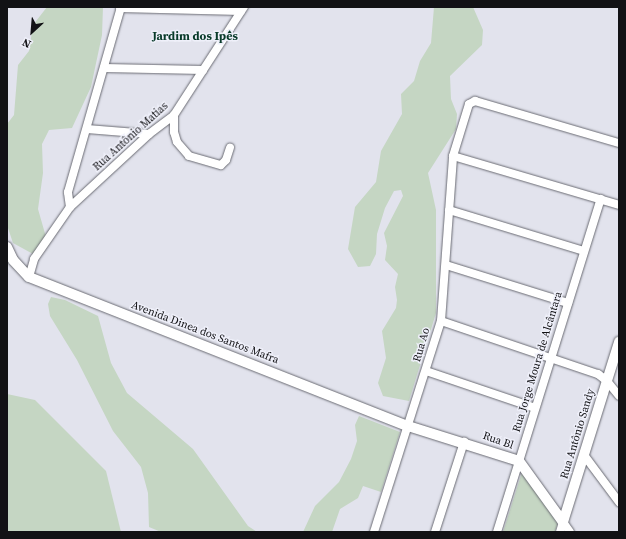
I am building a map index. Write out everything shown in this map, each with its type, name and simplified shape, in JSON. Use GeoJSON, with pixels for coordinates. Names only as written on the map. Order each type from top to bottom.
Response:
{"type":"FeatureCollection","features":[{"type":"Feature","properties":{"kind":"street"},"geometry":{"type":"LineString","coordinates":[[70,207],[68,192],[120,8],[242,9]]}},
{"type":"Feature","properties":{"kind":"street","name":"Rua Antônio Matias"},"geometry":{"type":"LineString","coordinates":[[29,277],[34,259],[70,207],[149,134],[174,115],[242,9]]}},
{"type":"Feature","properties":{"kind":"street"},"geometry":{"type":"LineString","coordinates":[[104,68],[203,70]]}},
{"type":"Feature","properties":{"kind":"street","name":"Rua Ao"},"geometry":{"type":"LineString","coordinates":[[374,532],[441,321],[453,156],[469,104],[475,101],[619,143]]}},
{"type":"Feature","properties":{"kind":"street"},"geometry":{"type":"LineString","coordinates":[[174,115],[174,132],[177,142],[189,156],[222,165],[226,160],[230,148]]}},
{"type":"Feature","properties":{"kind":"street"},"geometry":{"type":"LineString","coordinates":[[87,129],[149,134]]}},
{"type":"Feature","properties":{"kind":"street"},"geometry":{"type":"LineString","coordinates":[[453,156],[619,205]]}},
{"type":"Feature","properties":{"kind":"street","name":"Rua Jorge Moura de Alcântara"},"geometry":{"type":"LineString","coordinates":[[497,532],[584,250],[601,200]]}},
{"type":"Feature","properties":{"kind":"street"},"geometry":{"type":"LineString","coordinates":[[449,210],[584,250]]}},
{"type":"Feature","properties":{"kind":"street","name":"Avenida Dinea dos Santos Mafra"},"geometry":{"type":"LineString","coordinates":[[7,247],[13,260],[29,277],[408,426]]}},
{"type":"Feature","properties":{"kind":"street"},"geometry":{"type":"LineString","coordinates":[[446,265],[568,303]]}},
{"type":"Feature","properties":{"kind":"street"},"geometry":{"type":"LineString","coordinates":[[441,321],[551,356],[598,374],[607,380],[619,396]]}},
{"type":"Feature","properties":{"kind":"street","name":"Rua Antônio Sandy"},"geometry":{"type":"LineString","coordinates":[[561,527],[619,342]]}},
{"type":"Feature","properties":{"kind":"street"},"geometry":{"type":"LineString","coordinates":[[426,371],[535,408]]}},
{"type":"Feature","properties":{"kind":"street","name":"Rua Bl"},"geometry":{"type":"LineString","coordinates":[[408,426],[464,442],[519,461],[561,527],[570,532]]}},
{"type":"Feature","properties":{"kind":"street"},"geometry":{"type":"LineString","coordinates":[[435,532],[464,442]]}},
{"type":"Feature","properties":{"kind":"street"},"geometry":{"type":"LineString","coordinates":[[584,454],[619,502]]}},
{"type":"Feature","properties":{"kind":"green space"},"geometry":{"type":"Polygon","coordinates":[[[47,7],[103,7],[102,35],[91,87],[72,128],[49,130],[42,144],[43,173],[38,209],[46,237],[33,254],[13,243],[7,225],[7,124],[14,115],[18,65],[29,51],[33,25],[47,7]]]}},
{"type":"Feature","properties":{"kind":"green space"},"geometry":{"type":"Polygon","coordinates":[[[434,7],[473,7],[483,30],[482,45],[450,76],[451,99],[457,114],[456,129],[428,173],[436,210],[436,313],[409,401],[383,396],[378,383],[386,358],[382,331],[396,308],[397,300],[395,287],[398,274],[385,260],[387,246],[384,233],[403,196],[401,190],[394,191],[385,208],[377,234],[376,254],[370,266],[358,267],[348,249],[355,207],[376,182],[381,151],[402,114],[401,94],[414,81],[420,61],[431,43],[434,7]]]}},
{"type":"Feature","properties":{"kind":"green space"},"geometry":{"type":"Polygon","coordinates":[[[51,297],[65,300],[98,316],[111,363],[127,393],[193,449],[248,526],[257,532],[161,532],[149,527],[148,493],[141,467],[113,431],[77,360],[50,316],[48,304],[51,297]]]}},
{"type":"Feature","properties":{"kind":"green space"},"geometry":{"type":"Polygon","coordinates":[[[7,394],[35,400],[106,471],[121,532],[7,532],[7,394]]]}},
{"type":"Feature","properties":{"kind":"green space"},"geometry":{"type":"Polygon","coordinates":[[[359,416],[400,432],[381,492],[363,486],[358,498],[340,509],[332,532],[303,532],[315,506],[339,482],[351,459],[357,441],[355,425],[359,416]]]}},
{"type":"Feature","properties":{"kind":"green space"},"geometry":{"type":"Polygon","coordinates":[[[523,469],[559,519],[555,532],[503,532],[523,469]]]}},
{"type":"Feature","properties":{"kind":"district","name":"Jardim dos Ipês"},"geometry":{"type":"Point","coordinates":[195,37]}}]}
